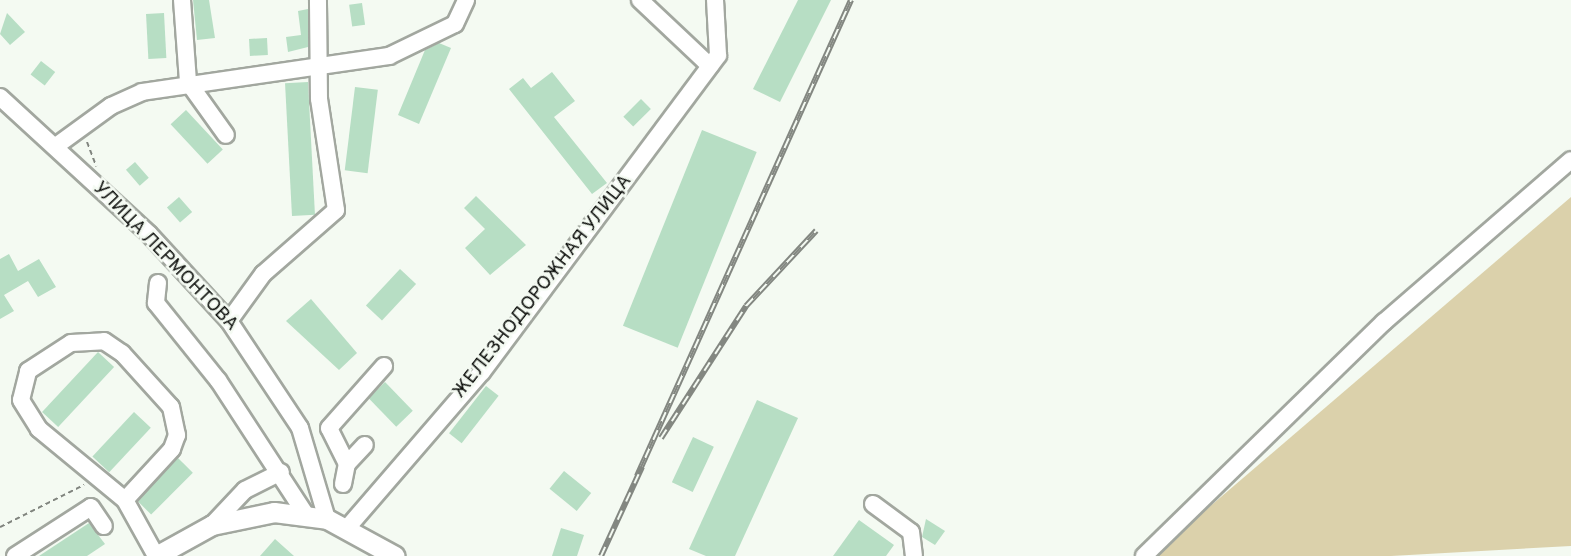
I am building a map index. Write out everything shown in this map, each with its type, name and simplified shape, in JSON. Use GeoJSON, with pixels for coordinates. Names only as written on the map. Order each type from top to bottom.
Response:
{"type":"FeatureCollection","features":[{"type":"Feature","properties":{"kind":"main road"},"geometry":{"type":"LineString","coordinates":[[156,556],[212,525],[304,512],[348,527],[395,556]]}},
{"type":"Feature","properties":{"kind":"street"},"geometry":{"type":"LineString","coordinates":[[181,0],[188,82],[226,135]]}},
{"type":"Feature","properties":{"kind":"street"},"geometry":{"type":"LineString","coordinates":[[229,321],[263,274],[336,210],[319,99],[323,70],[318,0]]}},
{"type":"Feature","properties":{"kind":"street"},"geometry":{"type":"LineString","coordinates":[[56,146],[111,106],[188,82],[323,70],[389,56],[454,24],[466,0]]}},
{"type":"Feature","properties":{"kind":"street"},"geometry":{"type":"LineString","coordinates":[[640,0],[710,66]]}},
{"type":"Feature","properties":{"kind":"street","name":"ЖЕЛЕЗНОДОРОЖНАЯ УЛИЦА"},"geometry":{"type":"LineString","coordinates":[[348,527],[367,498],[482,372],[718,55],[715,0]]}},
{"type":"Feature","properties":{"kind":"street","name":"УЛИЦА ЛЕРМОНТОВА"},"geometry":{"type":"LineString","coordinates":[[0,97],[56,146],[229,321],[300,428],[322,492],[327,519]]}},
{"type":"Feature","properties":{"kind":"street"},"geometry":{"type":"LineString","coordinates":[[1144,556],[1384,322],[1571,160]]}},
{"type":"Feature","properties":{"kind":"street"},"geometry":{"type":"LineString","coordinates":[[158,283],[156,303],[281,472],[304,512]]}},
{"type":"Feature","properties":{"kind":"street"},"geometry":{"type":"LineString","coordinates":[[125,500],[172,449],[175,421],[131,361],[104,341],[86,340],[50,353],[28,371],[21,400],[39,429],[125,500],[156,556]]}},
{"type":"Feature","properties":{"kind":"street"},"geometry":{"type":"LineString","coordinates":[[347,464],[331,440],[332,417],[384,366]]}},
{"type":"Feature","properties":{"kind":"street"},"geometry":{"type":"LineString","coordinates":[[344,484],[347,464],[365,445]]}},
{"type":"Feature","properties":{"kind":"street"},"geometry":{"type":"LineString","coordinates":[[212,525],[245,490],[281,472]]}},
{"type":"Feature","properties":{"kind":"street"},"geometry":{"type":"LineString","coordinates":[[344,484],[367,498]]}},
{"type":"Feature","properties":{"kind":"street"},"geometry":{"type":"LineString","coordinates":[[322,492],[344,484]]}},
{"type":"Feature","properties":{"kind":"street"},"geometry":{"type":"LineString","coordinates":[[873,504],[911,532],[914,556]]}},
{"type":"Feature","properties":{"kind":"street"},"geometry":{"type":"LineString","coordinates":[[15,556],[90,507],[104,526]]}},
{"type":"Feature","properties":{"kind":"path"},"geometry":{"type":"LineString","coordinates":[[0,527],[100,477]]}},
{"type":"Feature","properties":{"kind":"shaded area"},"geometry":{"type":"Polygon","coordinates":[[[1571,197],[1571,546],[1391,556],[1152,556],[1571,197]]]}},
{"type":"Feature","properties":{"kind":"building"},"geometry":{"type":"Polygon","coordinates":[[[193,0],[209,0],[215,38],[197,40],[193,0]]]}},
{"type":"Feature","properties":{"kind":"building"},"geometry":{"type":"Polygon","coordinates":[[[798,0],[831,0],[780,102],[753,89],[798,0]]]}},
{"type":"Feature","properties":{"kind":"building"},"geometry":{"type":"Polygon","coordinates":[[[362,3],[365,25],[352,27],[349,5],[362,3]]]}},
{"type":"Feature","properties":{"kind":"building"},"geometry":{"type":"Polygon","coordinates":[[[308,9],[308,47],[288,52],[286,37],[301,35],[298,11],[308,9]]]}},
{"type":"Feature","properties":{"kind":"building"},"geometry":{"type":"Polygon","coordinates":[[[7,13],[25,32],[10,45],[0,34],[7,13]]]}},
{"type":"Feature","properties":{"kind":"building"},"geometry":{"type":"Polygon","coordinates":[[[164,13],[166,58],[148,59],[146,14],[164,13]]]}},
{"type":"Feature","properties":{"kind":"building"},"geometry":{"type":"Polygon","coordinates":[[[267,38],[268,55],[250,56],[249,39],[267,38]]]}},
{"type":"Feature","properties":{"kind":"building"},"geometry":{"type":"Polygon","coordinates":[[[439,43],[451,48],[419,124],[398,115],[425,50],[439,43]]]}},
{"type":"Feature","properties":{"kind":"building"},"geometry":{"type":"Polygon","coordinates":[[[41,61],[55,72],[45,85],[31,74],[41,61]]]}},
{"type":"Feature","properties":{"kind":"building"},"geometry":{"type":"Polygon","coordinates":[[[552,72],[575,101],[554,117],[607,183],[592,194],[509,89],[523,78],[531,88],[552,72]]]}},
{"type":"Feature","properties":{"kind":"building"},"geometry":{"type":"Polygon","coordinates":[[[308,82],[315,215],[292,216],[285,83],[308,82]]]}},
{"type":"Feature","properties":{"kind":"building"},"geometry":{"type":"Polygon","coordinates":[[[355,87],[378,90],[368,173],[345,170],[355,87]]]}},
{"type":"Feature","properties":{"kind":"building"},"geometry":{"type":"Polygon","coordinates":[[[641,99],[651,109],[633,127],[623,117],[641,99]]]}},
{"type":"Feature","properties":{"kind":"building"},"geometry":{"type":"Polygon","coordinates":[[[186,110],[223,149],[207,164],[171,124],[186,110]]]}},
{"type":"Feature","properties":{"kind":"building"},"geometry":{"type":"Polygon","coordinates":[[[702,130],[757,152],[678,348],[623,326],[702,130]]]}},
{"type":"Feature","properties":{"kind":"building"},"geometry":{"type":"Polygon","coordinates":[[[135,162],[149,178],[140,186],[126,170],[135,162]]]}},
{"type":"Feature","properties":{"kind":"building"},"geometry":{"type":"Polygon","coordinates":[[[476,196],[526,245],[490,275],[465,248],[485,229],[464,208],[476,196]]]}},
{"type":"Feature","properties":{"kind":"building"},"geometry":{"type":"Polygon","coordinates":[[[179,197],[192,212],[180,223],[167,207],[179,197]]]}},
{"type":"Feature","properties":{"kind":"building"},"geometry":{"type":"Polygon","coordinates":[[[9,254],[18,271],[39,259],[56,287],[38,297],[28,281],[4,295],[14,311],[0,319],[0,259],[9,254]]]}},
{"type":"Feature","properties":{"kind":"building"},"geometry":{"type":"Polygon","coordinates":[[[400,269],[416,284],[382,321],[366,306],[400,269]]]}},
{"type":"Feature","properties":{"kind":"building"},"geometry":{"type":"Polygon","coordinates":[[[311,299],[357,353],[339,370],[286,321],[311,299]]]}},
{"type":"Feature","properties":{"kind":"building"},"geometry":{"type":"Polygon","coordinates":[[[98,352],[114,367],[58,427],[42,412],[98,352]]]}},
{"type":"Feature","properties":{"kind":"building"},"geometry":{"type":"Polygon","coordinates":[[[385,382],[413,411],[396,427],[368,398],[385,382]]]}},
{"type":"Feature","properties":{"kind":"building"},"geometry":{"type":"Polygon","coordinates":[[[486,386],[499,396],[462,443],[449,433],[486,386]]]}},
{"type":"Feature","properties":{"kind":"building"},"geometry":{"type":"Polygon","coordinates":[[[757,400],[798,418],[735,556],[706,556],[689,549],[757,400]]]}},
{"type":"Feature","properties":{"kind":"building"},"geometry":{"type":"Polygon","coordinates":[[[134,412],[151,428],[109,472],[92,457],[134,412]]]}},
{"type":"Feature","properties":{"kind":"building"},"geometry":{"type":"Polygon","coordinates":[[[693,437],[714,447],[693,492],[672,482],[693,437]]]}},
{"type":"Feature","properties":{"kind":"building"},"geometry":{"type":"Polygon","coordinates":[[[178,458],[193,473],[151,515],[136,500],[178,458]]]}},
{"type":"Feature","properties":{"kind":"building"},"geometry":{"type":"Polygon","coordinates":[[[564,471],[591,493],[577,511],[550,489],[564,471]]]}},
{"type":"Feature","properties":{"kind":"building"},"geometry":{"type":"Polygon","coordinates":[[[926,519],[945,531],[935,545],[922,537],[926,519]]]}},
{"type":"Feature","properties":{"kind":"building"},"geometry":{"type":"Polygon","coordinates":[[[859,520],[894,545],[886,556],[833,556],[859,520]]]}},
{"type":"Feature","properties":{"kind":"building"},"geometry":{"type":"Polygon","coordinates":[[[89,523],[105,544],[87,556],[39,556],[89,523]]]}},
{"type":"Feature","properties":{"kind":"building"},"geometry":{"type":"Polygon","coordinates":[[[561,528],[584,535],[577,556],[552,556],[561,528]]]}},
{"type":"Feature","properties":{"kind":"building"},"geometry":{"type":"Polygon","coordinates":[[[275,539],[294,556],[260,556],[275,539]]]}},
{"type":"Feature","properties":{"kind":"railway"},"geometry":{"type":"LineString","coordinates":[[637,476],[851,0]]}},
{"type":"Feature","properties":{"kind":"railway"},"geometry":{"type":"LineString","coordinates":[[661,438],[746,306],[816,231]]}},
{"type":"Feature","properties":{"kind":"railway"},"geometry":{"type":"LineString","coordinates":[[601,556],[642,467]]}}]}
